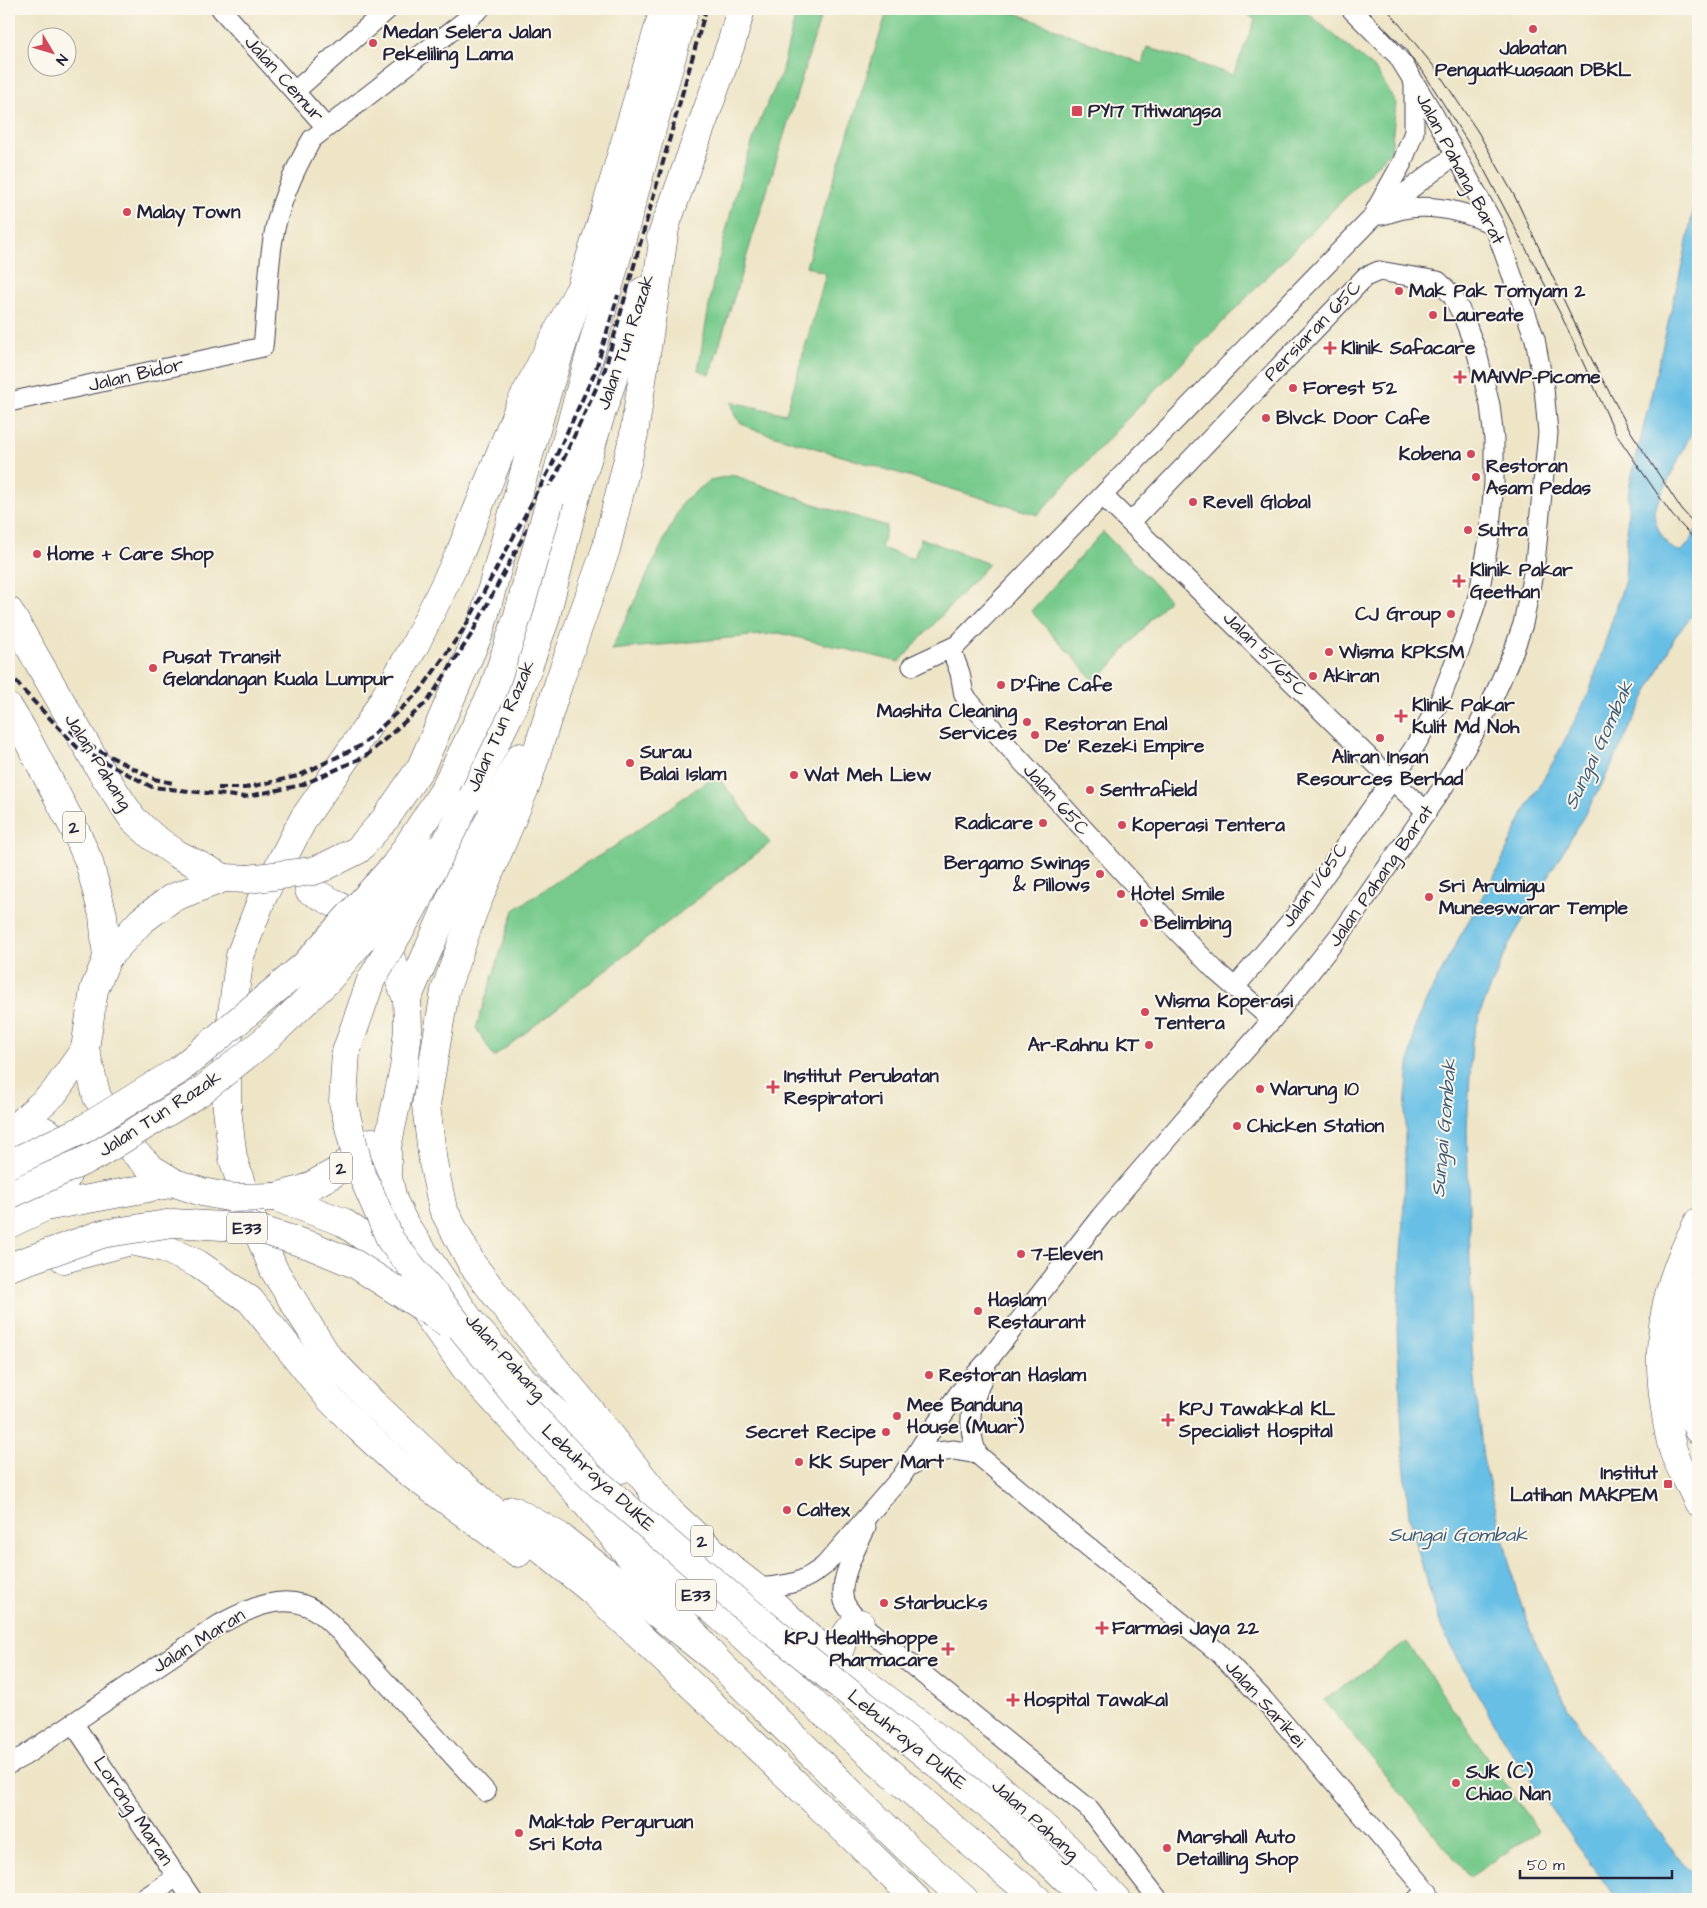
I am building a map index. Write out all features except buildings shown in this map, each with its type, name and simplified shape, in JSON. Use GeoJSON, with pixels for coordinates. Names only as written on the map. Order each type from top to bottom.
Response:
{"type":"FeatureCollection","features":[{"type":"Feature","properties":{"kind":"main road"},"geometry":{"type":"LineString","coordinates":[[236,879],[312,871],[358,850],[386,818],[421,767],[480,631],[543,405],[604,214],[664,9]]}},
{"type":"Feature","properties":{"kind":"main road","name":"Jalan Tun Razak"},"geometry":{"type":"LineString","coordinates":[[9,1196],[95,1156],[200,1092],[264,1041],[328,980],[408,885],[466,803],[519,694],[545,620],[562,502],[685,9]]}},
{"type":"Feature","properties":{"kind":"main road","name":"Jalan Tun Razak"},"geometry":{"type":"LineString","coordinates":[[9,1164],[84,1129],[179,1070],[304,966],[395,865],[443,792],[493,692],[518,615],[562,502],[601,414],[666,222],[742,9]]}},
{"type":"Feature","properties":{"kind":"main road"},"geometry":{"type":"LineString","coordinates":[[666,222],[634,434],[606,549],[559,682],[527,783],[473,912],[445,991],[426,1105],[433,1162],[443,1209],[472,1264],[524,1333],[579,1397],[668,1509]]}},
{"type":"Feature","properties":{"kind":"main road"},"geometry":{"type":"LineString","coordinates":[[577,294],[519,407],[460,553],[414,647],[368,726],[304,818],[262,898],[240,956],[227,1049],[227,1109],[233,1158],[251,1216],[274,1270],[328,1357],[374,1404],[448,1474],[591,1590],[916,1899]]}},
{"type":"Feature","properties":{"kind":"main road","name":"Jalan Pahang"},"geometry":{"type":"LineString","coordinates":[[9,611],[101,771],[133,819],[153,837],[177,854],[236,879]]}},
{"type":"Feature","properties":{"kind":"main road"},"geometry":{"type":"LineString","coordinates":[[407,999],[469,856],[559,682]]}},
{"type":"Feature","properties":{"kind":"main road","name":"2"},"geometry":{"type":"LineString","coordinates":[[9,708],[76,832],[89,862],[103,915],[107,958]]}},
{"type":"Feature","properties":{"kind":"main road","name":"E33"},"geometry":{"type":"LineString","coordinates":[[466,803],[413,908],[371,980],[346,1052],[342,1102],[359,1168],[391,1241],[466,1334]]}},
{"type":"Feature","properties":{"kind":"main road"},"geometry":{"type":"LineString","coordinates":[[386,818],[385,847],[389,862],[402,877],[419,884],[439,877],[469,856]]}},
{"type":"Feature","properties":{"kind":"main road","name":"2"},"geometry":{"type":"LineString","coordinates":[[236,879],[309,890],[336,904],[363,924],[390,956],[407,999],[408,1029],[404,1068],[393,1116],[369,1146],[336,1172],[306,1189],[275,1198],[233,1198],[202,1192],[175,1183],[152,1169],[132,1150],[98,1097],[85,1049],[94,990],[107,958],[141,921],[172,898],[236,879]]}},
{"type":"Feature","properties":{"kind":"main road"},"geometry":{"type":"LineString","coordinates":[[9,1134],[54,1093],[85,1049]]}},
{"type":"Feature","properties":{"kind":"main road","name":"Jalan Pahang"},"geometry":{"type":"LineString","coordinates":[[393,1116],[388,1147],[387,1173],[393,1200],[405,1225],[471,1322],[518,1375],[567,1424],[668,1509],[734,1571],[756,1588],[836,1661],[980,1770],[1067,1848],[1116,1899]]}},
{"type":"Feature","properties":{"kind":"main road"},"geometry":{"type":"LineString","coordinates":[[9,1134],[32,1127],[43,1130],[61,1142],[68,1151],[70,1158],[68,1174],[45,1207]]}},
{"type":"Feature","properties":{"kind":"main road"},"geometry":{"type":"LineString","coordinates":[[9,1224],[45,1207],[175,1183]]}},
{"type":"Feature","properties":{"kind":"main road","name":"Jalan Pahang"},"geometry":{"type":"LineString","coordinates":[[275,1198],[343,1222],[368,1240],[389,1262],[466,1369],[564,1478],[716,1660],[897,1838],[964,1899]]}},
{"type":"Feature","properties":{"kind":"main road"},"geometry":{"type":"LineString","coordinates":[[1698,1222],[1684,1248],[1667,1300],[1660,1347],[1663,1396],[1673,1451],[1698,1502]]}},
{"type":"Feature","properties":{"kind":"main road","name":"E33"},"geometry":{"type":"LineString","coordinates":[[9,1267],[102,1234],[164,1224],[255,1228],[312,1246],[355,1264],[466,1334]]}},
{"type":"Feature","properties":{"kind":"main road"},"geometry":{"type":"LineString","coordinates":[[9,1272],[131,1241],[164,1248],[198,1264],[250,1300],[330,1399],[400,1466],[579,1600],[641,1639]]}},
{"type":"Feature","properties":{"kind":"main road"},"geometry":{"type":"LineString","coordinates":[[1698,1285],[1688,1324],[1684,1357],[1688,1395],[1694,1422],[1698,1430]]}},
{"type":"Feature","properties":{"kind":"main road","name":"Lebuhraya DUKE"},"geometry":{"type":"LineString","coordinates":[[466,1334],[530,1413],[591,1476],[740,1604],[999,1814],[1087,1899]]}},
{"type":"Feature","properties":{"kind":"main road"},"geometry":{"type":"LineString","coordinates":[[448,1474],[559,1536],[716,1660]]}},
{"type":"Feature","properties":{"kind":"main road","name":"Lebuhraya DUKE"},"geometry":{"type":"LineString","coordinates":[[564,1478],[744,1638],[826,1715],[961,1835],[1037,1899]]}},
{"type":"Feature","properties":{"kind":"main road"},"geometry":{"type":"LineString","coordinates":[[836,1661],[847,1631],[852,1626],[860,1623]]}},
{"type":"Feature","properties":{"kind":"main road"},"geometry":{"type":"LineString","coordinates":[[1072,1899],[1081,1896],[1094,1899]]}},
{"type":"Feature","properties":{"kind":"street","name":"Jalan Cemur"},"geometry":{"type":"LineString","coordinates":[[221,9],[326,126]]}},
{"type":"Feature","properties":{"kind":"street"},"geometry":{"type":"LineString","coordinates":[[295,91],[388,9]]}},
{"type":"Feature","properties":{"kind":"street"},"geometry":{"type":"LineString","coordinates":[[326,126],[480,9]]}},
{"type":"Feature","properties":{"kind":"street","name":"Jalan Pahang Barat"},"geometry":{"type":"LineString","coordinates":[[756,1588],[793,1584],[811,1576],[825,1565],[874,1510],[909,1467],[926,1438],[959,1393],[990,1358],[1101,1216],[1272,1020],[1342,932],[1427,812],[1483,719],[1508,667],[1523,624],[1535,563],[1548,433],[1544,388],[1535,339],[1494,224],[1434,115],[1398,56],[1351,9]]}},
{"type":"Feature","properties":{"kind":"street"},"geometry":{"type":"LineString","coordinates":[[1371,219],[1402,163],[1414,132],[1414,84]]}},
{"type":"Feature","properties":{"kind":"street","name":"Jalan Bidor"},"geometry":{"type":"LineString","coordinates":[[9,402],[263,347],[273,240],[277,221],[298,163],[312,139],[326,126]]}},
{"type":"Feature","properties":{"kind":"street"},"geometry":{"type":"LineString","coordinates":[[912,666],[957,645],[1103,496],[1185,408],[1371,219],[1455,155]]}},
{"type":"Feature","properties":{"kind":"street"},"geometry":{"type":"LineString","coordinates":[[1371,219],[1407,208],[1422,208],[1466,214],[1494,224]]}},
{"type":"Feature","properties":{"kind":"street","name":"Persiaran 65C"},"geometry":{"type":"LineString","coordinates":[[1131,522],[1365,277],[1379,271],[1438,281],[1452,295],[1463,316],[1477,352],[1490,405],[1494,440],[1493,495],[1489,539],[1480,584],[1468,628],[1440,700],[1412,751],[1392,780]]}},
{"type":"Feature","properties":{"kind":"street","name":"Jalan 5/65C"},"geometry":{"type":"LineString","coordinates":[[1103,496],[1392,780],[1427,812]]}},
{"type":"Feature","properties":{"kind":"street","name":"Jalan 65C"},"geometry":{"type":"LineString","coordinates":[[951,649],[960,673],[964,695],[1038,781],[1167,921],[1217,972],[1272,1020]]}},
{"type":"Feature","properties":{"kind":"street","name":"Jalan 1/65C"},"geometry":{"type":"LineString","coordinates":[[1234,987],[1301,909],[1392,780]]}},
{"type":"Feature","properties":{"kind":"street"},"geometry":{"type":"LineString","coordinates":[[909,1467],[929,1453],[954,1450],[977,1454],[971,1430],[971,1407],[990,1358]]}},
{"type":"Feature","properties":{"kind":"street","name":"Jalan Sarikei"},"geometry":{"type":"LineString","coordinates":[[977,1454],[1058,1523],[1218,1652],[1264,1700],[1428,1892],[1417,1899]]}},
{"type":"Feature","properties":{"kind":"street","name":"Jalan Pahang"},"geometry":{"type":"LineString","coordinates":[[874,1510],[857,1547],[842,1590],[845,1603],[860,1623],[1088,1808],[1158,1899]]}},
{"type":"Feature","properties":{"kind":"street","name":"Jalan Maran"},"geometry":{"type":"LineString","coordinates":[[9,1764],[24,1756],[220,1624],[245,1610],[277,1601],[298,1604],[315,1610],[340,1632],[486,1792]]}},
{"type":"Feature","properties":{"kind":"street","name":"Lorong Maran"},"geometry":{"type":"LineString","coordinates":[[73,1723],[192,1899]]}},
{"type":"Feature","properties":{"kind":"street"},"geometry":{"type":"LineString","coordinates":[[143,1899],[177,1877]]}},
{"type":"Feature","properties":{"kind":"green space"},"geometry":{"type":"Polygon","coordinates":[[[797,9],[823,9],[710,375],[698,370],[713,283],[736,192],[758,125],[781,74],[797,9]]]}},
{"type":"Feature","properties":{"kind":"green space"},"geometry":{"type":"Polygon","coordinates":[[[888,9],[1006,9],[1142,64],[1147,47],[1233,75],[1255,20],[1242,9],[1303,9],[1377,71],[1396,103],[1391,151],[1123,423],[1038,515],[752,429],[735,416],[732,402],[786,414],[826,274],[806,266],[888,9]]]}},
{"type":"Feature","properties":{"kind":"green space"},"geometry":{"type":"Polygon","coordinates":[[[733,475],[823,507],[887,526],[881,548],[914,559],[921,538],[989,564],[899,662],[779,633],[611,650],[683,501],[711,480],[733,475]]]}},
{"type":"Feature","properties":{"kind":"green space"},"geometry":{"type":"Polygon","coordinates":[[[1103,532],[1169,599],[1096,683],[1031,611],[1103,532]]]}},
{"type":"Feature","properties":{"kind":"green space"},"geometry":{"type":"Polygon","coordinates":[[[716,775],[770,843],[494,1057],[476,1028],[514,910],[568,874],[609,850],[716,775]]]}},
{"type":"Feature","properties":{"kind":"green space","name":"SJK (C) Chiao Nan"},"geometry":{"type":"Polygon","coordinates":[[[1407,1642],[1538,1831],[1470,1877],[1324,1700],[1407,1642]]]}},
{"type":"Feature","properties":{"kind":"water","name":"Sungai Gombak"},"geometry":{"type":"Polygon","coordinates":[[[1698,184],[1698,419],[1654,510],[1654,516],[1662,536],[1676,550],[1682,551],[1689,543],[1698,526],[1698,608],[1676,635],[1599,790],[1510,942],[1482,1008],[1472,1040],[1467,1128],[1472,1350],[1483,1459],[1517,1593],[1534,1638],[1563,1698],[1592,1748],[1698,1880],[1698,1899],[1617,1899],[1516,1760],[1442,1629],[1424,1573],[1409,1515],[1403,1451],[1397,1330],[1405,1182],[1405,1109],[1415,1027],[1427,999],[1459,938],[1497,871],[1526,808],[1555,759],[1589,693],[1625,580],[1629,488],[1685,252],[1698,184]]]}},
{"type":"Feature","properties":{"kind":"tram line"},"geometry":{"type":"LineString","coordinates":[[1366,9],[1422,70],[1479,160],[1561,315],[1616,434],[1672,515],[1698,543]]}},
{"type":"Feature","properties":{"kind":"tram line"},"geometry":{"type":"LineString","coordinates":[[1387,9],[1436,69],[1478,132],[1515,197],[1593,362],[1631,432],[1682,510],[1698,528]]}},
{"type":"Feature","properties":{"kind":"railway"},"geometry":{"type":"LineString","coordinates":[[9,671],[22,689],[78,748],[152,787],[244,797],[302,785],[366,756],[428,701],[471,635],[558,471],[605,369],[706,9]]}},
{"type":"Feature","properties":{"kind":"railway"},"geometry":{"type":"LineString","coordinates":[[218,788],[245,788],[298,776],[362,745],[420,691],[465,627],[551,467],[595,372],[618,295]]}},
{"type":"Feature","properties":{"kind":"railway"},"geometry":{"type":"LineString","coordinates":[[70,730],[84,743],[154,779],[173,783]]}},
{"type":"Feature","properties":{"kind":"place","name":"Jabatan Penguatkuasaan DBKL"},"geometry":{"type":"Point","coordinates":[1533,29]}},
{"type":"Feature","properties":{"kind":"place","name":"Medan Selera Jalan Pekeliling Lama"},"geometry":{"type":"Point","coordinates":[373,43]}},
{"type":"Feature","properties":{"kind":"place","name":"PY17 Titiwangsa"},"geometry":{"type":"Point","coordinates":[1077,111]}},
{"type":"Feature","properties":{"kind":"place","name":"Malay Town"},"geometry":{"type":"Point","coordinates":[127,212]}},
{"type":"Feature","properties":{"kind":"place","name":"Mak Pak Tomyam 2"},"geometry":{"type":"Point","coordinates":[1399,291]}},
{"type":"Feature","properties":{"kind":"place","name":"Laureate"},"geometry":{"type":"Point","coordinates":[1433,315]}},
{"type":"Feature","properties":{"kind":"place","name":"Klinik Safacare"},"geometry":{"type":"Point","coordinates":[1330,348]}},
{"type":"Feature","properties":{"kind":"place","name":"MAIWP-Picome"},"geometry":{"type":"Point","coordinates":[1460,377]}},
{"type":"Feature","properties":{"kind":"place","name":"Forest 52"},"geometry":{"type":"Point","coordinates":[1293,388]}},
{"type":"Feature","properties":{"kind":"place","name":"Blvck Door Cafe"},"geometry":{"type":"Point","coordinates":[1266,418]}},
{"type":"Feature","properties":{"kind":"place","name":"Kobena"},"geometry":{"type":"Point","coordinates":[1471,454]}},
{"type":"Feature","properties":{"kind":"place","name":"Restoran Asam Pedas"},"geometry":{"type":"Point","coordinates":[1476,477]}},
{"type":"Feature","properties":{"kind":"place","name":"Revell Global"},"geometry":{"type":"Point","coordinates":[1193,502]}},
{"type":"Feature","properties":{"kind":"place","name":"Sutra"},"geometry":{"type":"Point","coordinates":[1468,530]}},
{"type":"Feature","properties":{"kind":"place","name":"Home + Care Shop"},"geometry":{"type":"Point","coordinates":[37,554]}},
{"type":"Feature","properties":{"kind":"place","name":"Klinik Pakar Geethan"},"geometry":{"type":"Point","coordinates":[1459,581]}},
{"type":"Feature","properties":{"kind":"place","name":"CJ Group"},"geometry":{"type":"Point","coordinates":[1451,614]}},
{"type":"Feature","properties":{"kind":"place","name":"Wisma KPKSM"},"geometry":{"type":"Point","coordinates":[1329,652]}},
{"type":"Feature","properties":{"kind":"place","name":"Pusat Transit Gelandangan Kuala Lumpur"},"geometry":{"type":"Point","coordinates":[153,668]}},
{"type":"Feature","properties":{"kind":"place","name":"Akiran"},"geometry":{"type":"Point","coordinates":[1313,676]}},
{"type":"Feature","properties":{"kind":"place","name":"D’fine Cafe"},"geometry":{"type":"Point","coordinates":[1001,685]}},
{"type":"Feature","properties":{"kind":"place","name":"Klinik Pakar Kulit Md Noh"},"geometry":{"type":"Point","coordinates":[1401,716]}},
{"type":"Feature","properties":{"kind":"place","name":"Mashita Cleaning Services"},"geometry":{"type":"Point","coordinates":[1027,722]}},
{"type":"Feature","properties":{"kind":"place","name":"Restoran Enal De' Rezeki Empire"},"geometry":{"type":"Point","coordinates":[1035,735]}},
{"type":"Feature","properties":{"kind":"place","name":"Aliran Insan Resources Berhad"},"geometry":{"type":"Point","coordinates":[1380,738]}},
{"type":"Feature","properties":{"kind":"place","name":"Surau Balai Islam"},"geometry":{"type":"Point","coordinates":[630,763]}},
{"type":"Feature","properties":{"kind":"place","name":"Wat Meh Liew"},"geometry":{"type":"Point","coordinates":[794,775]}},
{"type":"Feature","properties":{"kind":"place","name":"Sentrafield"},"geometry":{"type":"Point","coordinates":[1090,790]}},
{"type":"Feature","properties":{"kind":"place","name":"Radicare"},"geometry":{"type":"Point","coordinates":[1043,823]}},
{"type":"Feature","properties":{"kind":"place","name":"Koperasi Tentera"},"geometry":{"type":"Point","coordinates":[1122,825]}},
{"type":"Feature","properties":{"kind":"place","name":"Bergamo Swings & Pillows"},"geometry":{"type":"Point","coordinates":[1100,874]}},
{"type":"Feature","properties":{"kind":"place","name":"Hotel Smile"},"geometry":{"type":"Point","coordinates":[1121,894]}},
{"type":"Feature","properties":{"kind":"place","name":"Sri Arulmigu Muneeswarar Temple"},"geometry":{"type":"Point","coordinates":[1429,897]}},
{"type":"Feature","properties":{"kind":"place","name":"Belimbing"},"geometry":{"type":"Point","coordinates":[1144,923]}},
{"type":"Feature","properties":{"kind":"place","name":"Wisma Koperasi Tentera"},"geometry":{"type":"Point","coordinates":[1145,1012]}},
{"type":"Feature","properties":{"kind":"place","name":"Ar-Rahnu KT"},"geometry":{"type":"Point","coordinates":[1149,1045]}},
{"type":"Feature","properties":{"kind":"place","name":"Institut Perubatan Respiratori"},"geometry":{"type":"Point","coordinates":[773,1087]}},
{"type":"Feature","properties":{"kind":"place","name":"Warung 10"},"geometry":{"type":"Point","coordinates":[1260,1089]}},
{"type":"Feature","properties":{"kind":"place","name":"Chicken Station"},"geometry":{"type":"Point","coordinates":[1237,1126]}},
{"type":"Feature","properties":{"kind":"place","name":"7-Eleven"},"geometry":{"type":"Point","coordinates":[1021,1254]}},
{"type":"Feature","properties":{"kind":"place","name":"Haslam Restaurant"},"geometry":{"type":"Point","coordinates":[978,1311]}},
{"type":"Feature","properties":{"kind":"place","name":"Restoran Haslam"},"geometry":{"type":"Point","coordinates":[929,1375]}},
{"type":"Feature","properties":{"kind":"place","name":"Mee Bandung House (Muar)"},"geometry":{"type":"Point","coordinates":[897,1416]}},
{"type":"Feature","properties":{"kind":"place","name":"KPJ Tawakkal KL Specialist Hospital"},"geometry":{"type":"Point","coordinates":[1168,1420]}},
{"type":"Feature","properties":{"kind":"place","name":"Secret Recipe"},"geometry":{"type":"Point","coordinates":[886,1432]}},
{"type":"Feature","properties":{"kind":"place","name":"KK Super Mart"},"geometry":{"type":"Point","coordinates":[799,1462]}},
{"type":"Feature","properties":{"kind":"place","name":"Institut Latihan MAKPEM"},"geometry":{"type":"Point","coordinates":[1668,1484]}},
{"type":"Feature","properties":{"kind":"place","name":"Caltex"},"geometry":{"type":"Point","coordinates":[787,1510]}},
{"type":"Feature","properties":{"kind":"place","name":"Starbucks"},"geometry":{"type":"Point","coordinates":[884,1603]}},
{"type":"Feature","properties":{"kind":"place","name":"Farmasi Jaya 22"},"geometry":{"type":"Point","coordinates":[1102,1628]}},
{"type":"Feature","properties":{"kind":"place","name":"KPJ Healthshoppe Pharmacare"},"geometry":{"type":"Point","coordinates":[948,1649]}},
{"type":"Feature","properties":{"kind":"place","name":"Hospital Tawakal"},"geometry":{"type":"Point","coordinates":[1013,1700]}},
{"type":"Feature","properties":{"kind":"place","name":"SJK (C) Chiao Nan"},"geometry":{"type":"Point","coordinates":[1456,1783]}},
{"type":"Feature","properties":{"kind":"place","name":"Maktab Perguruan Sri Kota"},"geometry":{"type":"Point","coordinates":[519,1833]}},
{"type":"Feature","properties":{"kind":"place","name":"Marshall Auto Detailling Shop"},"geometry":{"type":"Point","coordinates":[1167,1848]}}]}
